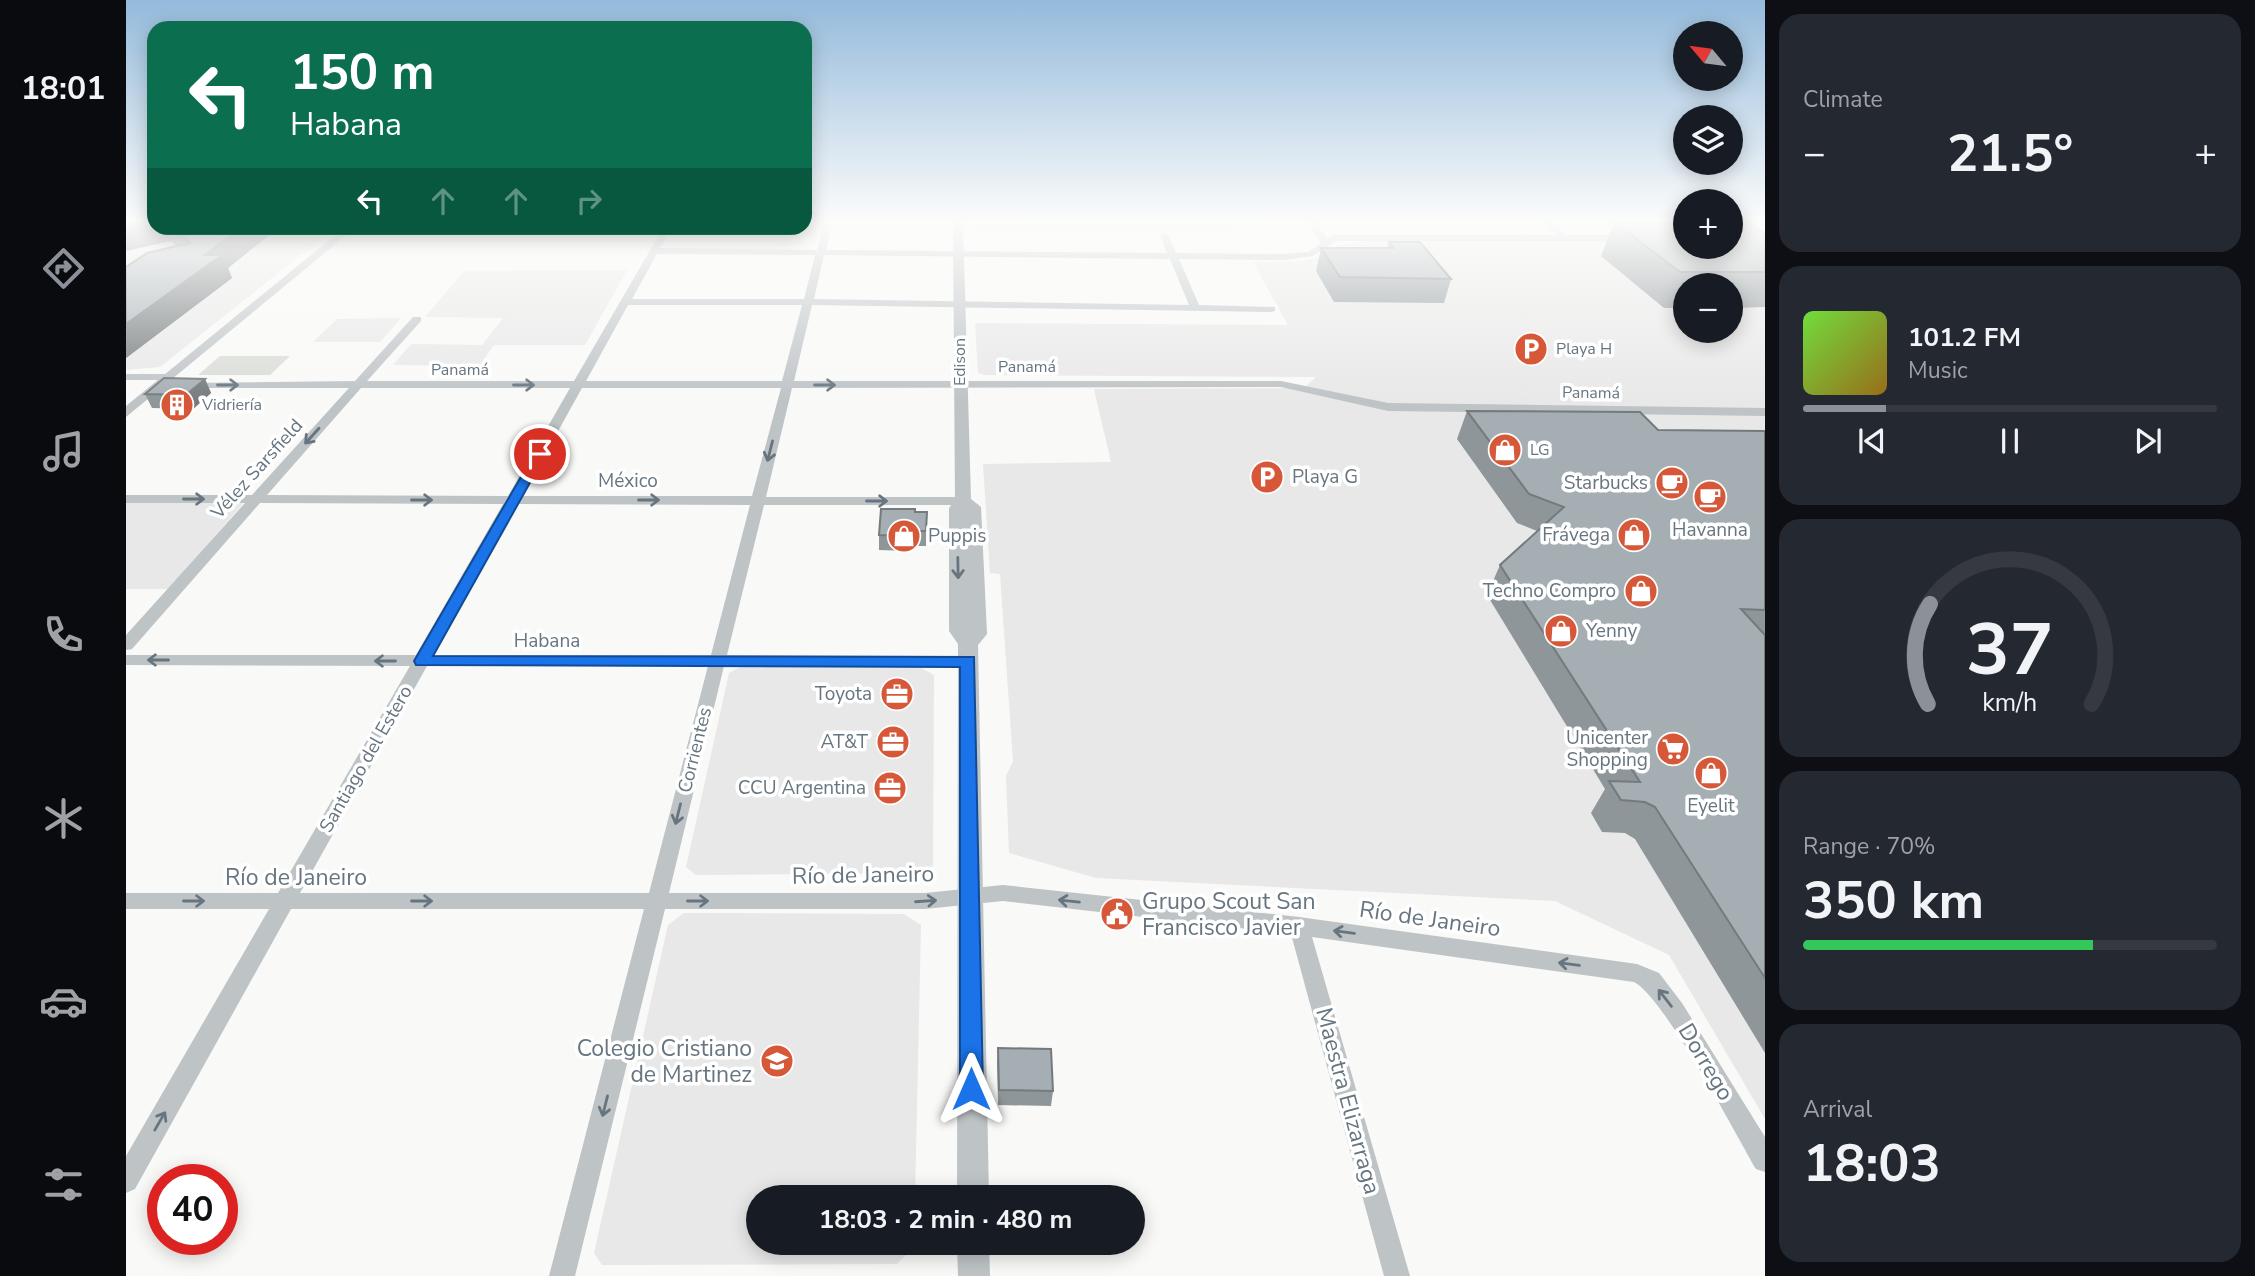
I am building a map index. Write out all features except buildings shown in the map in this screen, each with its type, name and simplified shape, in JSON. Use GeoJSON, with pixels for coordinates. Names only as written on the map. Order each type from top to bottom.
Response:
{"type":"FeatureCollection","features":[{"type":"Feature","properties":{"kind":"street"},"geometry":{"type":"LineString","coordinates":[[126,413],[283,283]]}},
{"type":"Feature","properties":{"kind":"street","name":"Santiago del Estero"},"geometry":{"type":"LineString","coordinates":[[126,1180],[637,283]]}},
{"type":"Feature","properties":{"kind":"street","name":"Corrientes"},"geometry":{"type":"LineString","coordinates":[[562,1276],[813,283]]}},
{"type":"Feature","properties":{"kind":"street","name":"Edison"},"geometry":{"type":"LineString","coordinates":[[959,283],[962,501],[973,507],[976,563],[977,634],[968,653],[968,895],[973,1185]]}},
{"type":"Feature","properties":{"kind":"street"},"geometry":{"type":"LineString","coordinates":[[1186,283],[1196,309]]}},
{"type":"Feature","properties":{"kind":"street"},"geometry":{"type":"LineString","coordinates":[[626,302],[960,303],[1271,309]]}},
{"type":"Feature","properties":{"kind":"street","name":"Vélez Sarsfield"},"geometry":{"type":"LineString","coordinates":[[126,645],[417,319]]}},
{"type":"Feature","properties":{"kind":"street","name":"Panamá"},"geometry":{"type":"LineString","coordinates":[[126,377],[358,385],[1281,384],[1388,407],[1765,412]]}},
{"type":"Feature","properties":{"kind":"street","name":"México"},"geometry":{"type":"LineString","coordinates":[[126,499],[962,501]]}},
{"type":"Feature","properties":{"kind":"street","name":"Habana"},"geometry":{"type":"LineString","coordinates":[[126,660],[717,662],[968,653]]}},
{"type":"Feature","properties":{"kind":"street","name":"Río de Janeiro"},"geometry":{"type":"LineString","coordinates":[[126,901],[925,901],[1003,893],[1299,926],[1637,973]]}},
{"type":"Feature","properties":{"kind":"street","name":"Maestra Elizarraga"},"geometry":{"type":"LineString","coordinates":[[1299,926],[1396,1276]]}},
{"type":"Feature","properties":{"kind":"street","name":"Dorrego"},"geometry":{"type":"LineString","coordinates":[[1637,973],[1651,979],[1674,1010],[1765,1160]]}},
{"type":"Feature","properties":{"kind":"street"},"geometry":{"type":"LineString","coordinates":[[973,1255],[974,1276]]}},
{"type":"Feature","properties":{"kind":"shaded area"},"geometry":{"type":"Polygon","coordinates":[[[126,283],[266,283],[160,367],[126,370],[126,283]]]}},
{"type":"Feature","properties":{"kind":"shaded area"},"geometry":{"type":"Polygon","coordinates":[[[454,283],[620,283],[585,345],[494,345],[479,366],[393,365],[411,344],[482,345],[503,318],[425,317],[454,283]]]}},
{"type":"Feature","properties":{"kind":"shaded area"},"geometry":{"type":"Polygon","coordinates":[[[1264,283],[1673,283],[1673,343],[1743,343],[1743,283],[1765,283],[1765,1119],[1669,955],[1555,901],[1096,878],[1009,853],[1006,776],[1013,761],[1000,574],[990,573],[983,464],[1111,462],[1094,389],[1304,388],[1316,377],[985,375],[978,373],[975,323],[1288,325],[1264,283]]]}},
{"type":"Feature","properties":{"kind":"shaded area"},"geometry":{"type":"Polygon","coordinates":[[[401,318],[380,342],[313,342],[337,319],[401,318]]]}},
{"type":"Feature","properties":{"kind":"shaded area"},"geometry":{"type":"Polygon","coordinates":[[[220,356],[290,356],[270,375],[198,375],[220,356]]]}},
{"type":"Feature","properties":{"kind":"shaded area"},"geometry":{"type":"Polygon","coordinates":[[[126,502],[242,503],[241,506],[169,589],[126,589],[126,502]]]}},
{"type":"Feature","properties":{"kind":"shaded area"},"geometry":{"type":"Polygon","coordinates":[[[740,667],[921,668],[934,675],[933,866],[922,873],[696,875],[686,867],[729,673],[740,667]]]}},
{"type":"Feature","properties":{"kind":"shaded area","name":"Colegio Cristiano de Martinez"},"geometry":{"type":"Polygon","coordinates":[[[684,913],[904,914],[921,925],[915,1185],[746,1185],[746,1255],[906,1255],[897,1264],[602,1265],[594,1253],[668,925],[684,913]]]}},
{"type":"Feature","properties":{"kind":"place","name":"Playa H"},"geometry":{"type":"Point","coordinates":[1531,349]}},
{"type":"Feature","properties":{"kind":"place","name":"Vidriería"},"geometry":{"type":"Point","coordinates":[177,405]}},
{"type":"Feature","properties":{"kind":"place","name":"LG"},"geometry":{"type":"Point","coordinates":[1505,450]}},
{"type":"Feature","properties":{"kind":"place","name":"Playa G"},"geometry":{"type":"Point","coordinates":[1267,477]}},
{"type":"Feature","properties":{"kind":"place","name":"Starbucks"},"geometry":{"type":"Point","coordinates":[1672,483]}},
{"type":"Feature","properties":{"kind":"place","name":"Havanna"},"geometry":{"type":"Point","coordinates":[1710,497]}},
{"type":"Feature","properties":{"kind":"place","name":"Frávega"},"geometry":{"type":"Point","coordinates":[1634,535]}},
{"type":"Feature","properties":{"kind":"place","name":"Puppis"},"geometry":{"type":"Point","coordinates":[904,536]}},
{"type":"Feature","properties":{"kind":"place","name":"Techno Compro"},"geometry":{"type":"Point","coordinates":[1641,591]}},
{"type":"Feature","properties":{"kind":"place","name":"Yenny"},"geometry":{"type":"Point","coordinates":[1561,631]}},
{"type":"Feature","properties":{"kind":"place","name":"Toyota"},"geometry":{"type":"Point","coordinates":[897,694]}},
{"type":"Feature","properties":{"kind":"place","name":"AT&T"},"geometry":{"type":"Point","coordinates":[893,742]}},
{"type":"Feature","properties":{"kind":"place","name":"Unicenter Shopping"},"geometry":{"type":"Point","coordinates":[1673,749]}},
{"type":"Feature","properties":{"kind":"place","name":"Eyelit"},"geometry":{"type":"Point","coordinates":[1711,773]}},
{"type":"Feature","properties":{"kind":"place","name":"CCU Argentina"},"geometry":{"type":"Point","coordinates":[890,788]}},
{"type":"Feature","properties":{"kind":"place","name":"Grupo Scout San Francisco Javier"},"geometry":{"type":"Point","coordinates":[1117,914]}},
{"type":"Feature","properties":{"kind":"place","name":"Colegio Cristiano de Martinez"},"geometry":{"type":"Point","coordinates":[777,1061]}},
{"type":"Feature","properties":{"kind":"route"},"geometry":{"type":"LineString","coordinates":[[540,454],[422,661],[968,661],[971,1089]]}}]}
